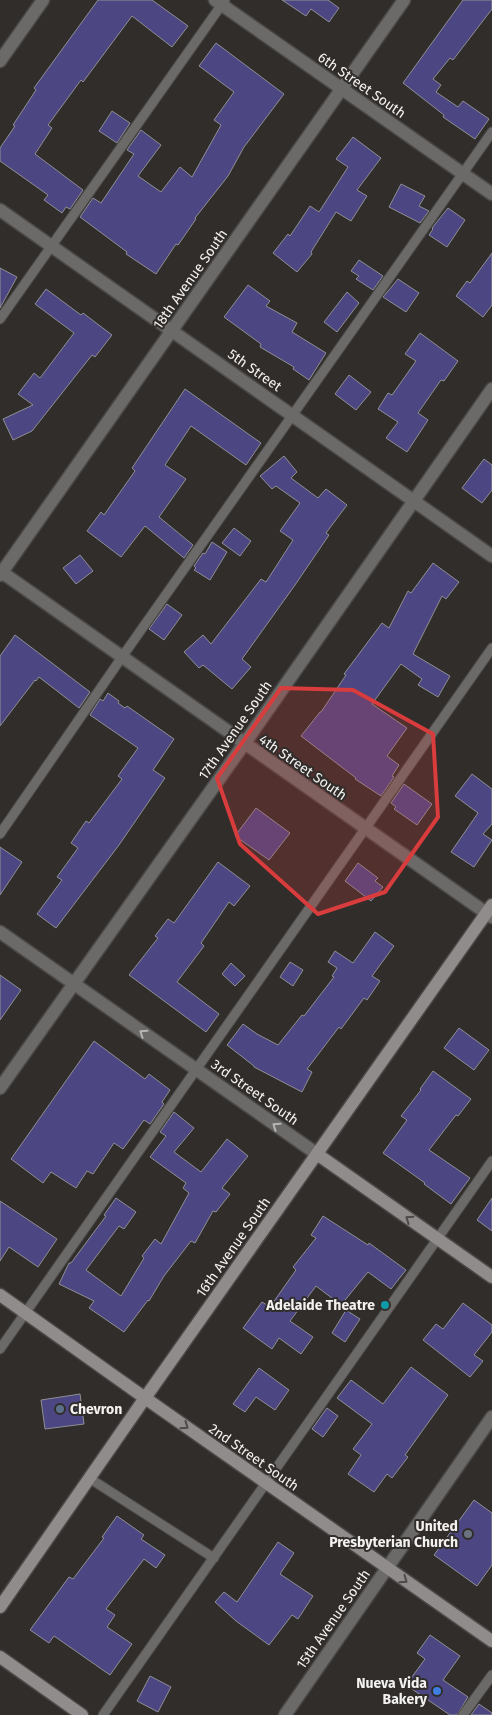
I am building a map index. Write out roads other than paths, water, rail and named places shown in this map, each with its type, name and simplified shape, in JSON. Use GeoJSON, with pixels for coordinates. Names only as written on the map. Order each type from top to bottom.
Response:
{"type":"FeatureCollection","features":[{"type":"Feature","properties":{"kind":"main road","name":"16th Avenue South"},"geometry":{"type":"LineString","coordinates":[[0,1607],[316,1154],[490,912]]}},
{"type":"Feature","properties":{"kind":"main road","name":"3rd Street South"},"geometry":{"type":"LineString","coordinates":[[316,1154],[492,1277]]}},
{"type":"Feature","properties":{"kind":"main road","name":"2nd Street South"},"geometry":{"type":"LineString","coordinates":[[0,1294],[266,1484],[492,1641]]}},
{"type":"Feature","properties":{"kind":"main road"},"geometry":{"type":"LineString","coordinates":[[0,1658],[82,1715]]}},
{"type":"Feature","properties":{"kind":"street"},"geometry":{"type":"LineString","coordinates":[[0,61],[42,0]]}},
{"type":"Feature","properties":{"kind":"street","name":"18th Avenue South"},"geometry":{"type":"LineString","coordinates":[[1,573],[404,0]]}},
{"type":"Feature","properties":{"kind":"street","name":"6th Street South"},"geometry":{"type":"LineString","coordinates":[[220,2],[492,194]]}},
{"type":"Feature","properties":{"kind":"street","name":"5th Street"},"geometry":{"type":"LineString","coordinates":[[0,210],[492,556]]}},
{"type":"Feature","properties":{"kind":"street","name":"17th Avenue South"},"geometry":{"type":"LineString","coordinates":[[0,1088],[244,744],[492,389]]}},
{"type":"Feature","properties":{"kind":"street","name":"4th Street South"},"geometry":{"type":"LineString","coordinates":[[1,573],[365,829],[490,912]]}},
{"type":"Feature","properties":{"kind":"street","name":"3rd Street South"},"geometry":{"type":"LineString","coordinates":[[0,932],[316,1154]]}},
{"type":"Feature","properties":{"kind":"street","name":"15th Avenue South"},"geometry":{"type":"LineString","coordinates":[[285,1715],[492,1417]]}},
{"type":"Feature","properties":{"kind":"lane"},"geometry":{"type":"LineString","coordinates":[[0,319],[220,2]]}},
{"type":"Feature","properties":{"kind":"lane"},"geometry":{"type":"LineString","coordinates":[[0,834],[122,657],[492,132]]}},
{"type":"Feature","properties":{"kind":"lane"},"geometry":{"type":"LineString","coordinates":[[0,1349],[492,648]]}},
{"type":"Feature","properties":{"kind":"lane"},"geometry":{"type":"LineString","coordinates":[[103,1715],[492,1161]]}},
{"type":"Feature","properties":{"kind":"lane"},"geometry":{"type":"LineString","coordinates":[[89,1478],[214,1558]]}},
{"type":"Feature","properties":{"kind":"lane"},"geometry":{"type":"LineString","coordinates":[[463,1715],[492,1675]]}},
{"type":"Feature","properties":{"kind":"place","name":"Adelaide Theatre"},"geometry":{"type":"Point","coordinates":[385,1305]}},
{"type":"Feature","properties":{"kind":"place","name":"Chevron"},"geometry":{"type":"Point","coordinates":[60,1409]}},
{"type":"Feature","properties":{"kind":"place","name":"United Presbyterian Church"},"geometry":{"type":"Point","coordinates":[468,1534]}},
{"type":"Feature","properties":{"kind":"place","name":"Nueva Vida Bakery"},"geometry":{"type":"Point","coordinates":[437,1691]}}]}
